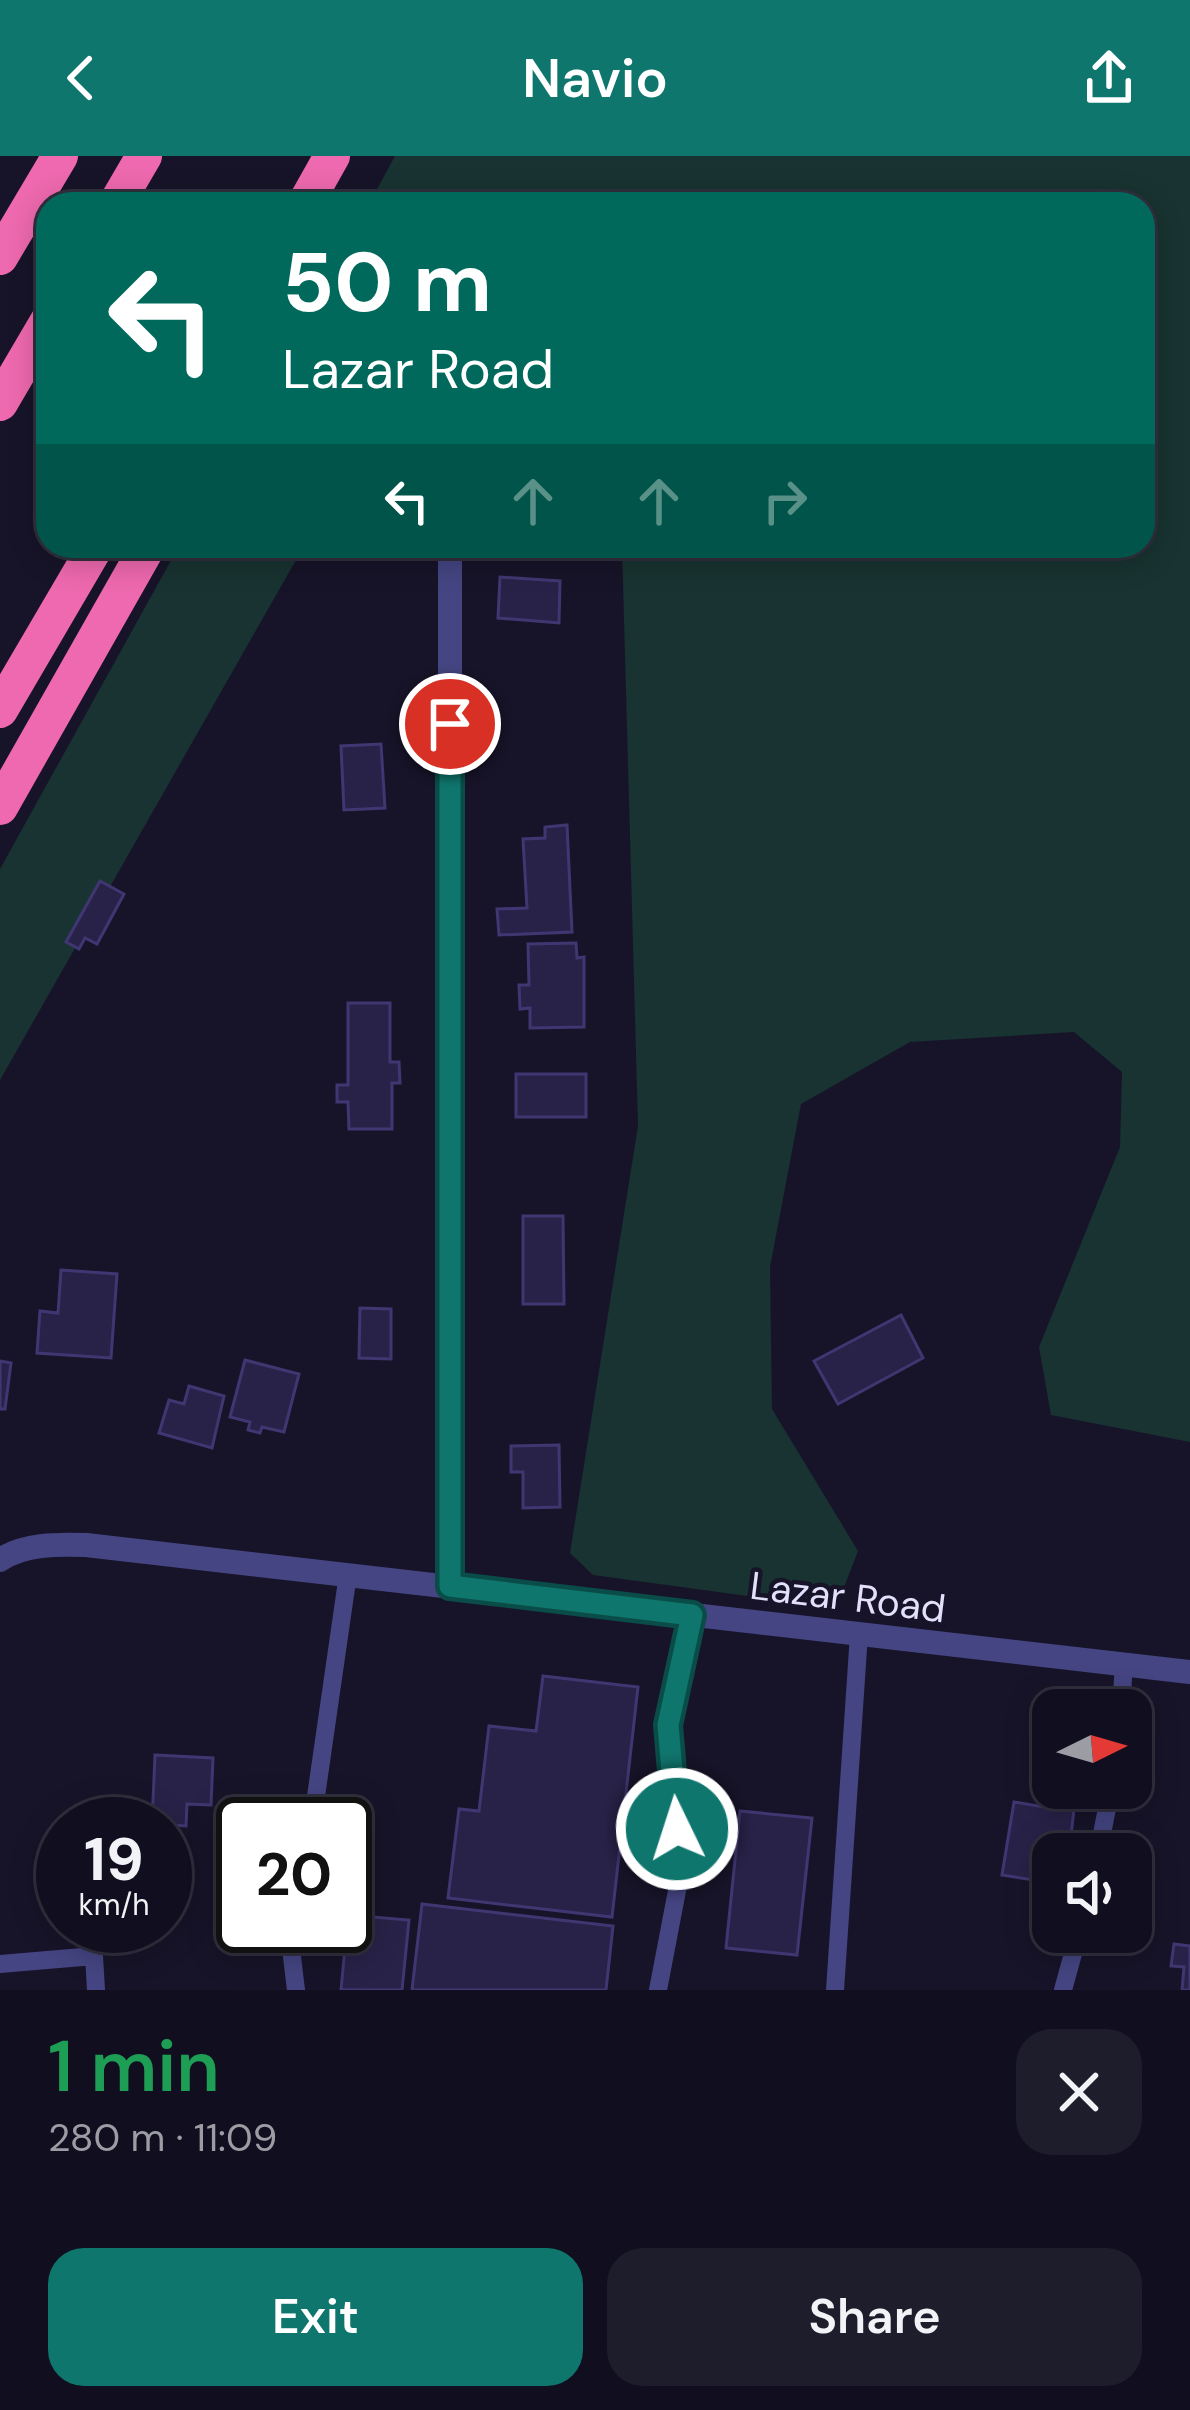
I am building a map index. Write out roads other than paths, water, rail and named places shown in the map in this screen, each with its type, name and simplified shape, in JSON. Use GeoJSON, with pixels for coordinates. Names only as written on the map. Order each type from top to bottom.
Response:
{"type":"FeatureCollection","features":[{"type":"Feature","properties":{"kind":"highway"},"geometry":{"type":"LineString","coordinates":[[39,192],[60,156]]}},
{"type":"Feature","properties":{"kind":"highway"},"geometry":{"type":"LineString","coordinates":[[123,192],[145,156]]}},
{"type":"Feature","properties":{"kind":"highway"},"geometry":{"type":"LineString","coordinates":[[312,192],[332,156]]}},
{"type":"Feature","properties":{"kind":"highway"},"geometry":{"type":"LineString","coordinates":[[329,192],[345,156]]}},
{"type":"Feature","properties":{"kind":"highway"},"geometry":{"type":"LineString","coordinates":[[0,257],[36,196]]}},
{"type":"Feature","properties":{"kind":"highway"},"geometry":{"type":"LineString","coordinates":[[0,403],[36,342]]}},
{"type":"Feature","properties":{"kind":"highway"},"geometry":{"type":"LineString","coordinates":[[0,710],[89,558]]}},
{"type":"Feature","properties":{"kind":"highway"},"geometry":{"type":"LineString","coordinates":[[0,807],[141,558]]}},
{"type":"Feature","properties":{"kind":"street"},"geometry":{"type":"LineString","coordinates":[[450,558],[450,1586]]}},
{"type":"Feature","properties":{"kind":"street","name":"Lazar Road"},"geometry":{"type":"LineString","coordinates":[[0,1560],[12,1552],[63,1544],[1190,1672]]}},
{"type":"Feature","properties":{"kind":"lane"},"geometry":{"type":"LineString","coordinates":[[317,1797],[348,1574]]}},
{"type":"Feature","properties":{"kind":"lane"},"geometry":{"type":"LineString","coordinates":[[658,1990],[680,1875],[668,1725],[692,1615]]}},
{"type":"Feature","properties":{"kind":"lane"},"geometry":{"type":"LineString","coordinates":[[835,1990],[859,1634]]}},
{"type":"Feature","properties":{"kind":"lane"},"geometry":{"type":"LineString","coordinates":[[1122,1689],[1124,1663]]}},
{"type":"Feature","properties":{"kind":"lane"},"geometry":{"type":"LineString","coordinates":[[292,1953],[296,1990]]}},
{"type":"Feature","properties":{"kind":"lane"},"geometry":{"type":"LineString","coordinates":[[1064,1990],[1073,1953]]}},
{"type":"Feature","properties":{"kind":"lane"},"geometry":{"type":"LineString","coordinates":[[0,1964],[94,1956],[96,1990]]}}]}
